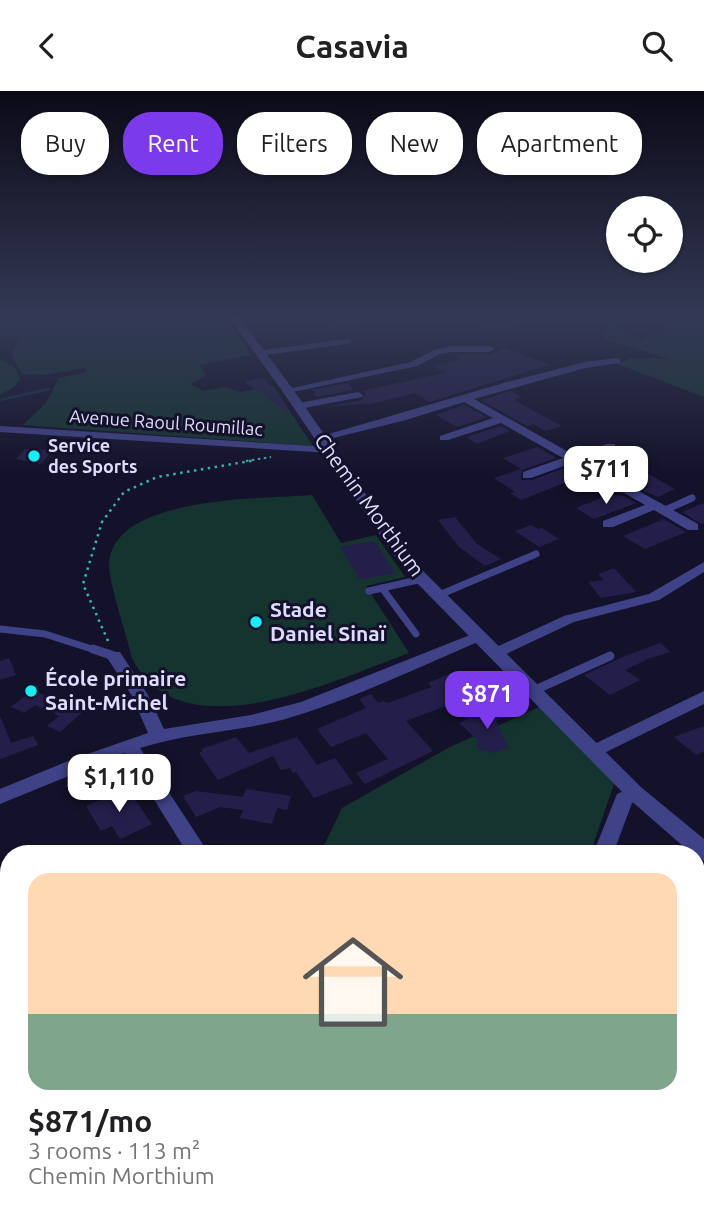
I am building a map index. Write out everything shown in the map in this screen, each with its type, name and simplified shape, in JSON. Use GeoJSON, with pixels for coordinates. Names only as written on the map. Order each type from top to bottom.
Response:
{"type":"FeatureCollection","features":[{"type":"Feature","properties":{"kind":"street","name":"Chemin Morthium"},"geometry":{"type":"LineString","coordinates":[[274,370],[398,551],[422,579],[498,652],[635,793],[696,845]]}},
{"type":"Feature","properties":{"kind":"street"},"geometry":{"type":"LineString","coordinates":[[288,390],[384,370]]}},
{"type":"Feature","properties":{"kind":"street","name":"Avenue Raoul Roumillac"},"geometry":{"type":"LineString","coordinates":[[0,429],[325,444],[568,370]]}},
{"type":"Feature","properties":{"kind":"street"},"geometry":{"type":"LineString","coordinates":[[299,406],[358,395]]}},
{"type":"Feature","properties":{"kind":"street"},"geometry":{"type":"LineString","coordinates":[[467,399],[693,527]]}},
{"type":"Feature","properties":{"kind":"street"},"geometry":{"type":"LineString","coordinates":[[443,438],[503,419]]}},
{"type":"Feature","properties":{"kind":"street"},"geometry":{"type":"LineString","coordinates":[[527,475],[611,446]]}},
{"type":"Feature","properties":{"kind":"street"},"geometry":{"type":"LineString","coordinates":[[608,524],[658,508]]}},
{"type":"Feature","properties":{"kind":"street"},"geometry":{"type":"LineString","coordinates":[[498,652],[569,619],[654,597],[704,566]]}},
{"type":"Feature","properties":{"kind":"street"},"geometry":{"type":"LineString","coordinates":[[0,797],[158,736],[278,715],[321,702],[480,635]]}},
{"type":"Feature","properties":{"kind":"street"},"geometry":{"type":"LineString","coordinates":[[114,656],[141,695],[158,736]]}},
{"type":"Feature","properties":{"kind":"street"},"geometry":{"type":"LineString","coordinates":[[594,751],[704,697]]}},
{"type":"Feature","properties":{"kind":"street"},"geometry":{"type":"LineString","coordinates":[[130,745],[195,845]]}},
{"type":"Feature","properties":{"kind":"street"},"geometry":{"type":"LineString","coordinates":[[606,845],[624,799],[635,793]]}},
{"type":"Feature","properties":{"kind":"lane"},"geometry":{"type":"LineString","coordinates":[[658,508],[692,498]]}},
{"type":"Feature","properties":{"kind":"lane"},"geometry":{"type":"LineString","coordinates":[[439,595],[536,554]]}},
{"type":"Feature","properties":{"kind":"lane"},"geometry":{"type":"LineString","coordinates":[[369,591],[422,579]]}},
{"type":"Feature","properties":{"kind":"lane"},"geometry":{"type":"LineString","coordinates":[[382,588],[416,634]]}},
{"type":"Feature","properties":{"kind":"lane"},"geometry":{"type":"LineString","coordinates":[[0,629],[45,634],[114,656]]}},
{"type":"Feature","properties":{"kind":"lane"},"geometry":{"type":"LineString","coordinates":[[535,690],[610,656]]}},
{"type":"Feature","properties":{"kind":"path"},"geometry":{"type":"LineString","coordinates":[[114,656],[83,584],[102,522],[124,492],[157,477],[248,462]]}},
{"type":"Feature","properties":{"kind":"green space"},"geometry":{"type":"Polygon","coordinates":[[[0,370],[17,370],[20,379],[14,387],[0,395],[0,370]]]}},
{"type":"Feature","properties":{"kind":"green space"},"geometry":{"type":"Polygon","coordinates":[[[20,370],[72,370],[44,375],[22,374],[20,370]]]}},
{"type":"Feature","properties":{"kind":"green space"},"geometry":{"type":"Polygon","coordinates":[[[203,370],[206,376],[190,384],[203,391],[226,387],[239,392],[273,386],[313,446],[23,425],[46,403],[59,378],[87,372],[203,370]]]}},
{"type":"Feature","properties":{"kind":"green space"},"geometry":{"type":"Polygon","coordinates":[[[633,370],[704,370],[704,397],[633,370]]]}},
{"type":"Feature","properties":{"kind":"green space","name":"Stade Daniel Sinaï"},"geometry":{"type":"Polygon","coordinates":[[[312,495],[341,543],[376,535],[405,577],[366,586],[409,653],[342,679],[262,702],[222,706],[185,702],[155,687],[132,658],[115,597],[109,565],[116,542],[135,525],[161,513],[193,505],[227,500],[312,495]]]}},
{"type":"Feature","properties":{"kind":"green space"},"geometry":{"type":"Polygon","coordinates":[[[544,705],[615,781],[593,845],[324,845],[342,808],[450,747],[544,705]]]}},
{"type":"Feature","properties":{"kind":"building"},"geometry":{"type":"Polygon","coordinates":[[[440,370],[532,370],[429,402],[416,393],[370,404],[322,407],[362,400],[366,394],[362,391],[444,373],[440,370]]]}},
{"type":"Feature","properties":{"kind":"building"},"geometry":{"type":"Polygon","coordinates":[[[264,378],[289,409],[287,411],[244,382],[264,378]]]}},
{"type":"Feature","properties":{"kind":"building"},"geometry":{"type":"Polygon","coordinates":[[[348,383],[353,390],[316,397],[313,390],[348,383]]]}},
{"type":"Feature","properties":{"kind":"building"},"geometry":{"type":"Polygon","coordinates":[[[511,391],[522,397],[514,400],[562,426],[546,431],[533,424],[527,426],[481,400],[511,391]]]}},
{"type":"Feature","properties":{"kind":"building"},"geometry":{"type":"Polygon","coordinates":[[[464,405],[487,417],[457,427],[436,415],[464,405]]]}},
{"type":"Feature","properties":{"kind":"building"},"geometry":{"type":"Polygon","coordinates":[[[501,426],[510,431],[477,444],[466,437],[501,426]]]}},
{"type":"Feature","properties":{"kind":"building"},"geometry":{"type":"Polygon","coordinates":[[[537,447],[556,458],[522,470],[521,480],[532,480],[570,466],[582,476],[521,500],[510,493],[515,492],[494,478],[521,469],[503,458],[537,447]]]}},
{"type":"Feature","properties":{"kind":"building"},"geometry":{"type":"Polygon","coordinates":[[[25,449],[52,450],[41,464],[16,459],[25,449]]]}},
{"type":"Feature","properties":{"kind":"building"},"geometry":{"type":"Polygon","coordinates":[[[617,449],[642,462],[629,467],[605,454],[617,449]]]}},
{"type":"Feature","properties":{"kind":"building"},"geometry":{"type":"Polygon","coordinates":[[[640,469],[675,489],[658,497],[642,490],[649,487],[625,474],[640,469]]]}},
{"type":"Feature","properties":{"kind":"building"},"geometry":{"type":"Polygon","coordinates":[[[611,494],[624,496],[636,503],[594,519],[576,508],[611,494]]]}},
{"type":"Feature","properties":{"kind":"building"},"geometry":{"type":"Polygon","coordinates":[[[704,503],[704,523],[701,524],[682,512],[704,503]]]}},
{"type":"Feature","properties":{"kind":"building"},"geometry":{"type":"Polygon","coordinates":[[[455,517],[477,544],[501,559],[485,566],[458,546],[438,520],[455,517]]]}},
{"type":"Feature","properties":{"kind":"building"},"geometry":{"type":"Polygon","coordinates":[[[664,519],[686,532],[645,549],[623,536],[664,519]]]}},
{"type":"Feature","properties":{"kind":"building"},"geometry":{"type":"Polygon","coordinates":[[[531,525],[542,528],[559,539],[539,547],[515,531],[531,525]]]}},
{"type":"Feature","properties":{"kind":"building"},"geometry":{"type":"Polygon","coordinates":[[[374,541],[395,573],[360,580],[340,547],[374,541]]]}},
{"type":"Feature","properties":{"kind":"building"},"geometry":{"type":"Polygon","coordinates":[[[614,568],[636,592],[601,598],[588,582],[604,580],[598,574],[614,568]]]}},
{"type":"Feature","properties":{"kind":"building"},"geometry":{"type":"Polygon","coordinates":[[[660,643],[671,652],[625,670],[640,680],[610,695],[584,675],[625,656],[660,643]]]}},
{"type":"Feature","properties":{"kind":"building"},"geometry":{"type":"Polygon","coordinates":[[[9,658],[16,675],[0,680],[0,661],[9,658]]]}},
{"type":"Feature","properties":{"kind":"building"},"geometry":{"type":"Polygon","coordinates":[[[456,671],[472,687],[444,698],[451,704],[406,721],[433,751],[365,784],[356,773],[388,759],[366,733],[331,747],[317,729],[366,708],[359,699],[371,694],[378,703],[387,703],[432,687],[428,683],[456,671]]]}},
{"type":"Feature","properties":{"kind":"building"},"geometry":{"type":"Polygon","coordinates":[[[33,690],[69,707],[72,705],[85,710],[60,732],[47,726],[59,716],[35,705],[24,713],[11,707],[33,690]]]}},
{"type":"Feature","properties":{"kind":"building"},"geometry":{"type":"Polygon","coordinates":[[[494,707],[506,717],[496,721],[509,748],[494,753],[477,749],[478,740],[459,723],[494,707]]]}},
{"type":"Feature","properties":{"kind":"building"},"geometry":{"type":"Polygon","coordinates":[[[0,716],[11,743],[33,736],[38,745],[0,759],[0,716]]]}},
{"type":"Feature","properties":{"kind":"building"},"geometry":{"type":"Polygon","coordinates":[[[704,726],[704,751],[696,755],[674,737],[704,726]]]}},
{"type":"Feature","properties":{"kind":"building"},"geometry":{"type":"Polygon","coordinates":[[[236,737],[249,753],[297,737],[317,765],[335,758],[353,783],[314,798],[296,772],[293,773],[290,768],[281,770],[273,756],[218,780],[199,753],[203,751],[201,749],[236,737]]]}},
{"type":"Feature","properties":{"kind":"building"},"geometry":{"type":"Polygon","coordinates":[[[246,789],[291,796],[287,810],[277,808],[272,824],[240,818],[243,810],[220,807],[196,817],[183,796],[196,791],[243,797],[246,789]]]}},
{"type":"Feature","properties":{"kind":"building"},"geometry":{"type":"Polygon","coordinates":[[[129,791],[152,824],[120,839],[112,826],[101,831],[86,806],[116,793],[117,796],[129,791]]]}},
{"type":"Feature","properties":{"kind":"waterway"},"geometry":{"type":"LineString","coordinates":[[0,400],[49,389]]}},
{"type":"Feature","properties":{"kind":"place","name":"Service des Sports"},"geometry":{"type":"Point","coordinates":[34,456]}},
{"type":"Feature","properties":{"kind":"place","name":"Stade Daniel Sinaï"},"geometry":{"type":"Point","coordinates":[256,622]}},
{"type":"Feature","properties":{"kind":"place","name":"École primaire Saint-Michel"},"geometry":{"type":"Point","coordinates":[31,691]}}]}
